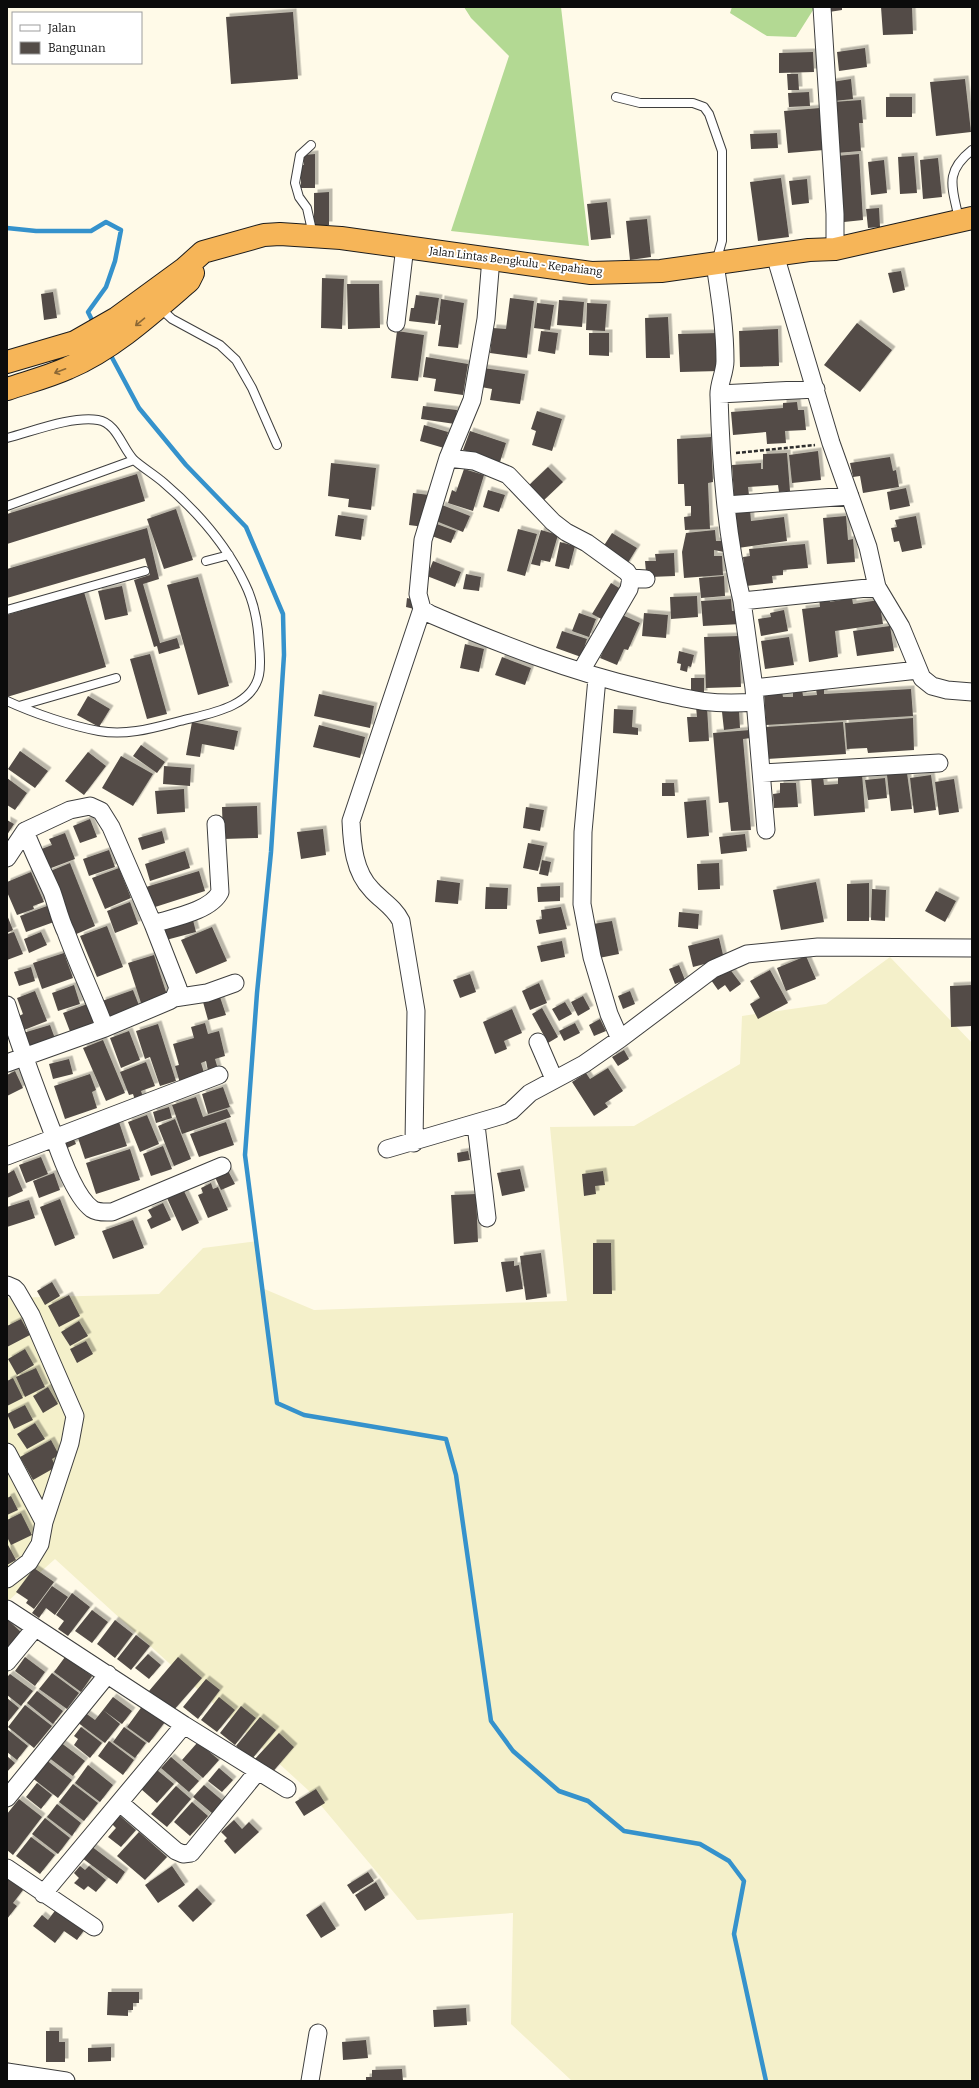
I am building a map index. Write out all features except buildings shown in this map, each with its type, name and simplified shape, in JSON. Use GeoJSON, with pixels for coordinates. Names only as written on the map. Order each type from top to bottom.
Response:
{"type":"FeatureCollection","features":[{"type":"Feature","properties":{"kind":"highway","name":"Jalan Lintas Bengkulu - Kepahiang"},"geometry":{"type":"LineString","coordinates":[[7,388],[69,368],[117,318],[184,269],[203,252],[264,235],[280,234],[313,236],[405,246],[591,273],[661,271],[775,255],[835,249],[966,219]]}},
{"type":"Feature","properties":{"kind":"highway","name":"Jalan Lintas Bengkulu - Kepahiang"},"geometry":{"type":"LineString","coordinates":[[7,362],[63,347],[114,341],[189,281],[203,252]]}},
{"type":"Feature","properties":{"kind":"street"},"geometry":{"type":"LineString","coordinates":[[822,7],[835,214],[835,249]]}},
{"type":"Feature","properties":{"kind":"street"},"geometry":{"type":"LineString","coordinates":[[396,323],[405,246]]}},
{"type":"Feature","properties":{"kind":"street"},"geometry":{"type":"LineString","coordinates":[[775,255],[831,443],[868,547],[877,587],[901,627],[922,678],[932,686],[947,690],[972,692]]}},
{"type":"Feature","properties":{"kind":"street"},"geometry":{"type":"LineString","coordinates":[[414,1143],[416,1011],[401,921],[397,914],[362,878],[358,868],[352,839],[351,820],[422,609],[418,594],[424,540],[448,458],[472,400],[486,319],[491,258]]}},
{"type":"Feature","properties":{"kind":"street"},"geometry":{"type":"LineString","coordinates":[[715,264],[724,315],[725,362],[719,394],[726,505],[732,560],[742,601],[755,695],[766,830]]}},
{"type":"Feature","properties":{"kind":"street"},"geometry":{"type":"LineString","coordinates":[[719,394],[816,389]]}},
{"type":"Feature","properties":{"kind":"street"},"geometry":{"type":"LineString","coordinates":[[448,458],[474,461],[508,475],[553,522],[566,532],[587,543],[638,579],[629,589],[581,671]]}},
{"type":"Feature","properties":{"kind":"street"},"geometry":{"type":"LineString","coordinates":[[726,505],[850,496]]}},
{"type":"Feature","properties":{"kind":"street"},"geometry":{"type":"LineString","coordinates":[[742,601],[877,587]]}},
{"type":"Feature","properties":{"kind":"street"},"geometry":{"type":"LineString","coordinates":[[422,609],[430,614],[498,643],[581,671],[597,678],[705,703],[732,704],[755,695],[918,670]]}},
{"type":"Feature","properties":{"kind":"street"},"geometry":{"type":"LineString","coordinates":[[597,678],[583,832],[582,904],[592,957],[609,1014],[620,1039]]}},
{"type":"Feature","properties":{"kind":"street"},"geometry":{"type":"LineString","coordinates":[[762,773],[939,763]]}},
{"type":"Feature","properties":{"kind":"street"},"geometry":{"type":"LineString","coordinates":[[7,858],[25,831],[70,810],[90,806],[102,811],[111,827],[176,981],[178,988],[174,998]]}},
{"type":"Feature","properties":{"kind":"street"},"geometry":{"type":"LineString","coordinates":[[153,924],[201,908],[217,899],[220,892],[216,824]]}},
{"type":"Feature","properties":{"kind":"street"},"geometry":{"type":"LineString","coordinates":[[25,831],[38,864],[51,890],[62,918],[65,931],[89,986],[105,1028]]}},
{"type":"Feature","properties":{"kind":"street"},"geometry":{"type":"LineString","coordinates":[[388,1149],[476,1125],[511,1111],[530,1093],[584,1064],[620,1039],[713,969],[747,954],[818,947],[972,948]]}},
{"type":"Feature","properties":{"kind":"street"},"geometry":{"type":"LineString","coordinates":[[7,1063],[105,1028],[174,998],[207,992],[235,983]]}},
{"type":"Feature","properties":{"kind":"street"},"geometry":{"type":"LineString","coordinates":[[7,1005],[24,1057],[65,1168],[88,1205],[98,1212],[112,1212],[222,1166]]}},
{"type":"Feature","properties":{"kind":"street"},"geometry":{"type":"LineString","coordinates":[[538,1042],[554,1079]]}},
{"type":"Feature","properties":{"kind":"street"},"geometry":{"type":"LineString","coordinates":[[7,1156],[219,1075]]}},
{"type":"Feature","properties":{"kind":"street"},"geometry":{"type":"LineString","coordinates":[[476,1125],[488,1218]]}},
{"type":"Feature","properties":{"kind":"street"},"geometry":{"type":"LineString","coordinates":[[7,1285],[17,1291],[31,1315],[76,1416],[70,1443],[44,1522],[40,1544],[29,1562],[7,1579]]}},
{"type":"Feature","properties":{"kind":"street"},"geometry":{"type":"LineString","coordinates":[[7,1452],[44,1522]]}},
{"type":"Feature","properties":{"kind":"street"},"geometry":{"type":"LineString","coordinates":[[7,1609],[184,1725],[287,1790]]}},
{"type":"Feature","properties":{"kind":"street"},"geometry":{"type":"LineString","coordinates":[[7,1662],[35,1628]]}},
{"type":"Feature","properties":{"kind":"street"},"geometry":{"type":"LineString","coordinates":[[7,1798],[108,1674]]}},
{"type":"Feature","properties":{"kind":"street"},"geometry":{"type":"LineString","coordinates":[[43,1894],[184,1725]]}},
{"type":"Feature","properties":{"kind":"street"},"geometry":{"type":"LineString","coordinates":[[120,1803],[176,1851],[183,1854],[192,1853],[258,1771]]}},
{"type":"Feature","properties":{"kind":"street"},"geometry":{"type":"LineString","coordinates":[[7,1868],[43,1894],[94,1927]]}},
{"type":"Feature","properties":{"kind":"street"},"geometry":{"type":"LineString","coordinates":[[310,2081],[318,2033]]}},
{"type":"Feature","properties":{"kind":"street"},"geometry":{"type":"LineString","coordinates":[[7,2072],[66,2081]]}},
{"type":"Feature","properties":{"kind":"lane"},"geometry":{"type":"LineString","coordinates":[[616,98],[640,104],[693,103],[704,107],[709,114],[722,151],[722,241],[715,264]]}},
{"type":"Feature","properties":{"kind":"lane"},"geometry":{"type":"LineString","coordinates":[[311,145],[300,155],[295,183],[299,197],[306,208],[313,236]]}},
{"type":"Feature","properties":{"kind":"lane"},"geometry":{"type":"LineString","coordinates":[[966,219],[951,179],[956,166],[972,150]]}},
{"type":"Feature","properties":{"kind":"lane"},"geometry":{"type":"LineString","coordinates":[[159,306],[172,320],[220,345],[236,360],[252,388],[277,445]]}},
{"type":"Feature","properties":{"kind":"lane"},"geometry":{"type":"LineString","coordinates":[[7,438],[74,421],[97,420],[106,423],[134,460],[150,471],[198,514],[229,555],[246,586],[258,626],[260,661],[259,675],[255,685],[241,700],[232,706],[215,712],[148,729],[126,732],[98,731],[7,701]]}},
{"type":"Feature","properties":{"kind":"lane"},"geometry":{"type":"LineString","coordinates":[[7,506],[134,460]]}},
{"type":"Feature","properties":{"kind":"lane"},"geometry":{"type":"LineString","coordinates":[[206,561],[229,555]]}},
{"type":"Feature","properties":{"kind":"lane"},"geometry":{"type":"LineString","coordinates":[[7,610],[145,571]]}},
{"type":"Feature","properties":{"kind":"lane"},"geometry":{"type":"LineString","coordinates":[[19,706],[116,678]]}},
{"type":"Feature","properties":{"kind":"path"},"geometry":{"type":"LineString","coordinates":[[722,454],[831,443]]}},
{"type":"Feature","properties":{"kind":"shaded area"},"geometry":{"type":"Polygon","coordinates":[[[890,957],[972,1043],[972,2081],[572,2081],[511,2024],[513,1913],[417,1920],[308,1790],[55,1559],[7,1602],[7,1298],[159,1294],[203,1248],[257,1241],[262,1288],[314,1310],[567,1301],[550,1127],[634,1126],[740,1064],[742,1016],[826,1004],[890,957]]]}},
{"type":"Feature","properties":{"kind":"green space"},"geometry":{"type":"Polygon","coordinates":[[[464,7],[561,7],[589,246],[451,231],[509,56],[471,18],[464,7]]]}},
{"type":"Feature","properties":{"kind":"green space"},"geometry":{"type":"Polygon","coordinates":[[[732,7],[815,7],[796,37],[767,36],[730,13],[732,7]]]}},
{"type":"Feature","properties":{"kind":"waterway"},"geometry":{"type":"LineString","coordinates":[[7,228],[36,231],[91,231],[106,222],[121,230],[115,261],[106,287],[88,312],[94,324]]}},
{"type":"Feature","properties":{"kind":"waterway"},"geometry":{"type":"LineString","coordinates":[[109,352],[139,408],[186,465],[246,527],[283,614],[284,655],[271,852],[257,993],[245,1155],[277,1403],[304,1415],[446,1439],[456,1475],[491,1721],[513,1751],[559,1791],[588,1801],[624,1831],[700,1844],[729,1861],[744,1881],[734,1934],[766,2081]]}}]}
